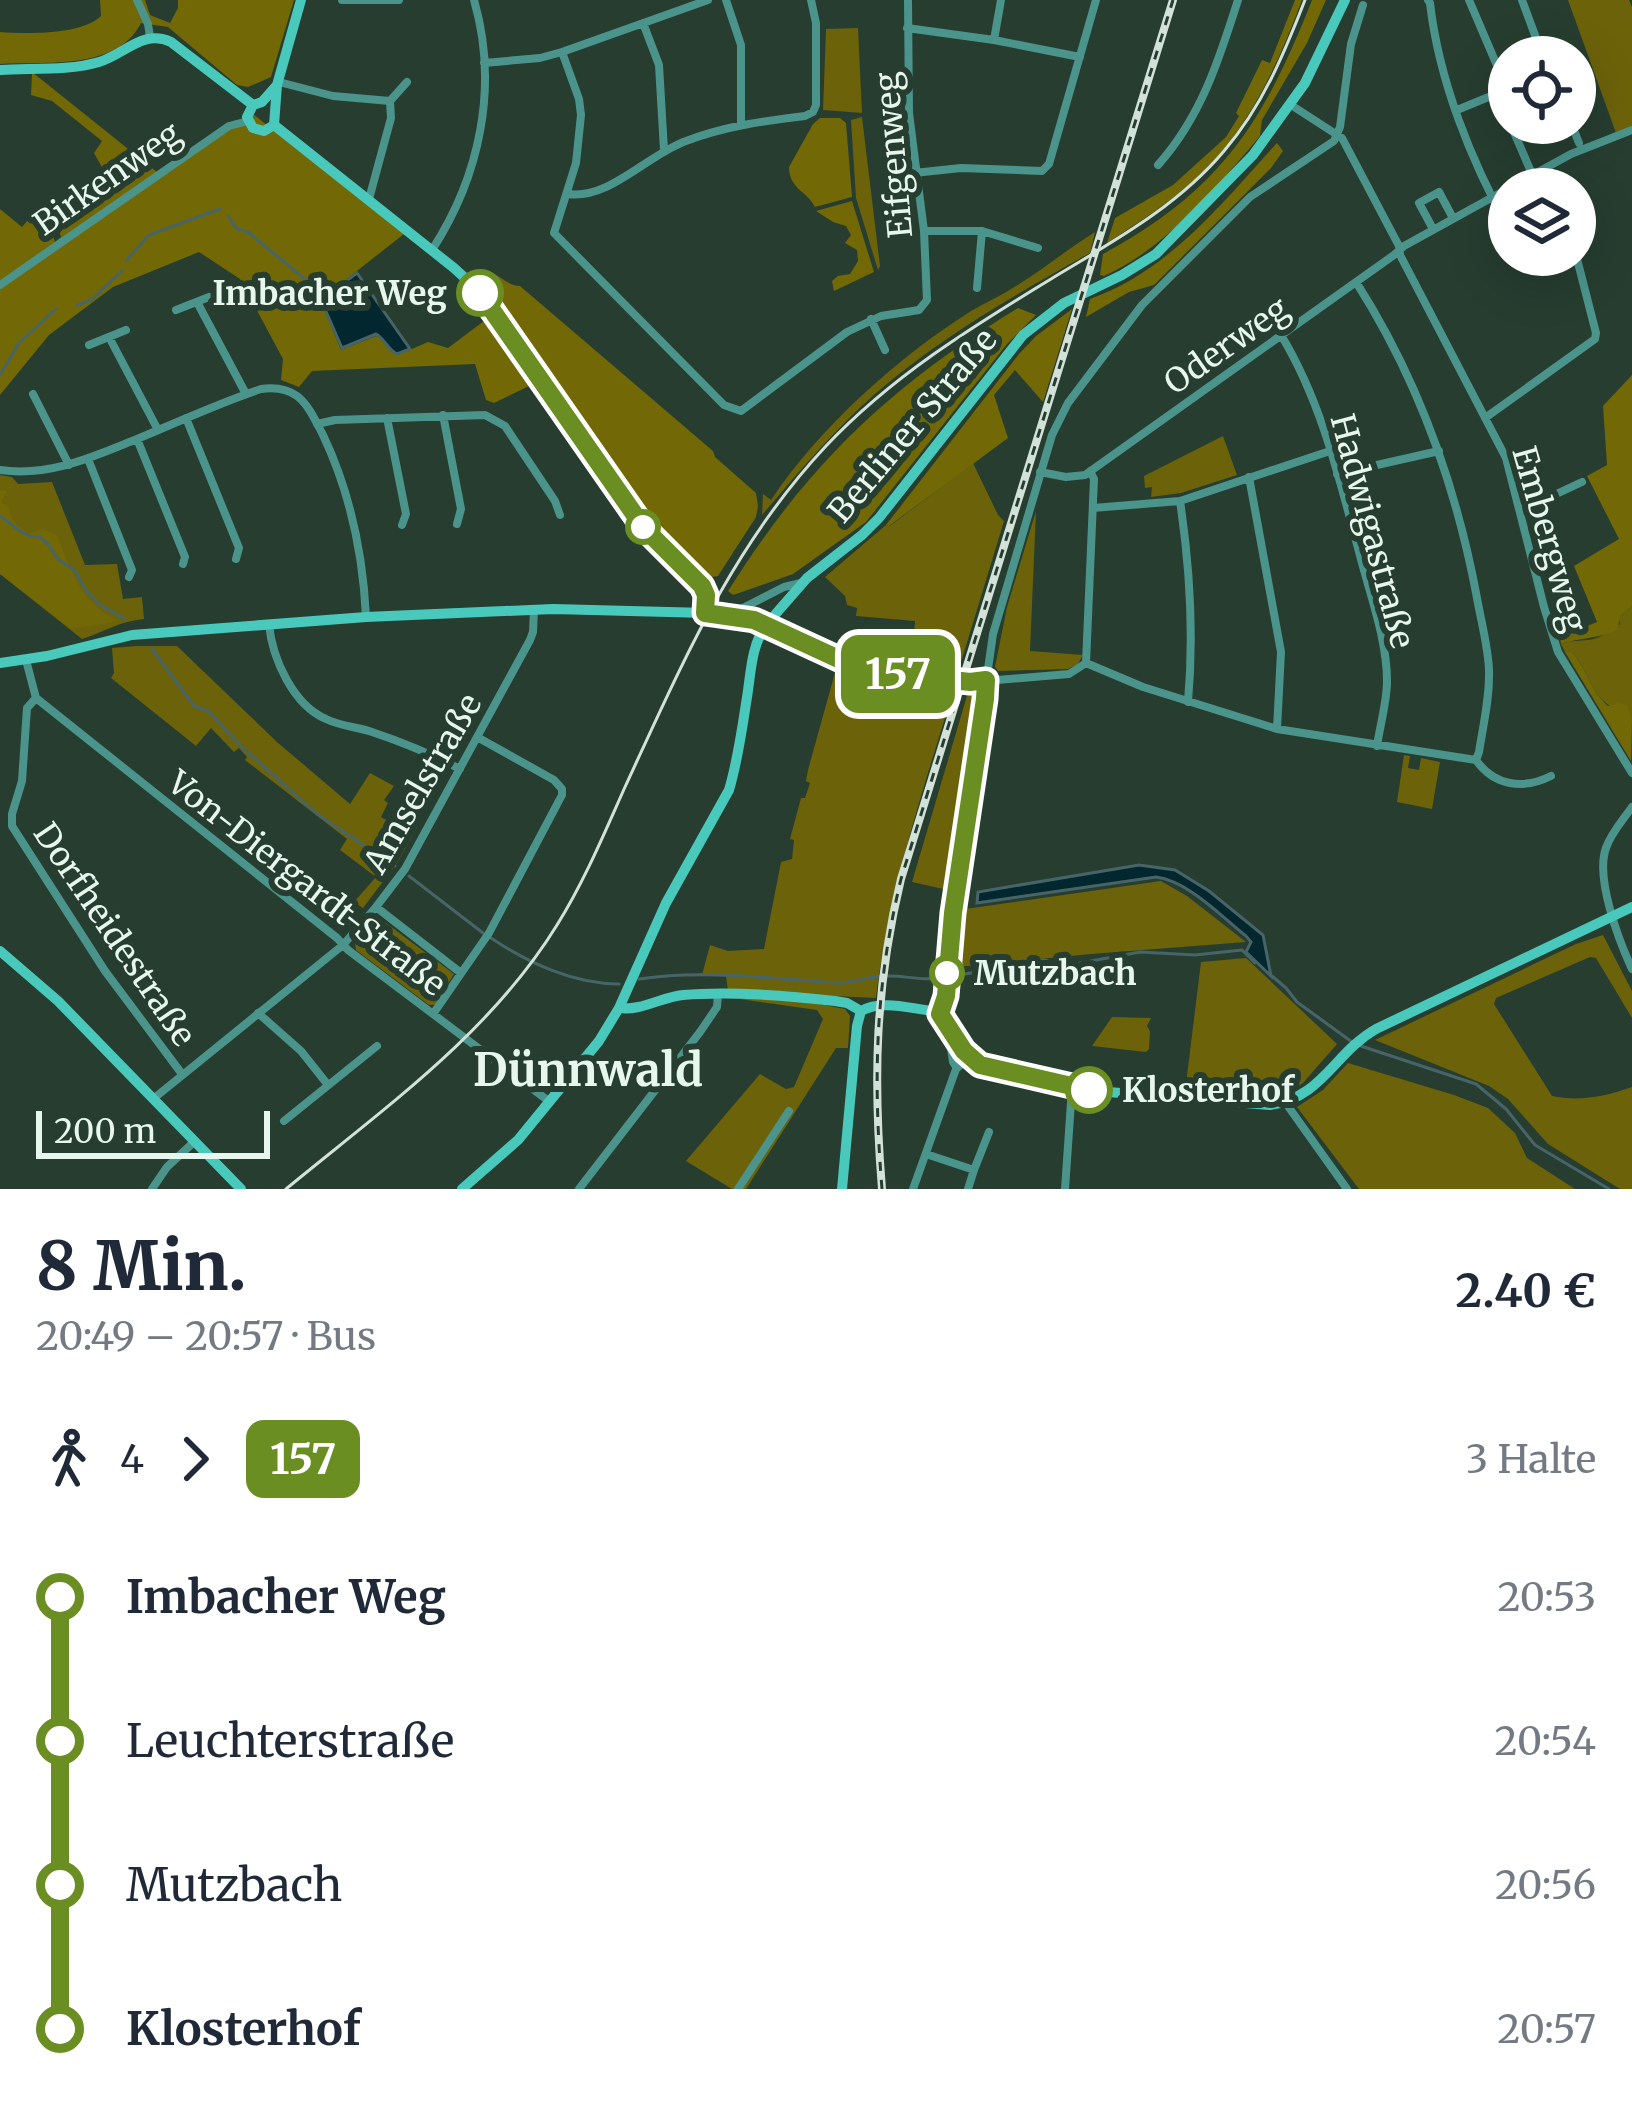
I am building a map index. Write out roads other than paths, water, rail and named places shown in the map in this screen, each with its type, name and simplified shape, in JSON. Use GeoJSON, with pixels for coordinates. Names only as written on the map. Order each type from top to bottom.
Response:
{"type":"FeatureCollection","features":[{"type":"Feature","properties":{"kind":"main road"},"geometry":{"type":"LineString","coordinates":[[278,83],[248,112],[248,122],[260,131],[274,125],[277,117],[278,83],[302,0]]}},
{"type":"Feature","properties":{"kind":"main road","name":"Berliner Straße"},"geometry":{"type":"LineString","coordinates":[[462,1189],[504,1154],[550,1102],[619,1008],[659,916],[729,790],[760,633],[803,583],[879,518],[1022,335],[1064,303],[1138,267],[1253,155],[1291,105],[1345,0]]}},
{"type":"Feature","properties":{"kind":"main road"},"geometry":{"type":"LineString","coordinates":[[0,70],[89,64],[150,37],[171,42],[257,103],[274,109]]}},
{"type":"Feature","properties":{"kind":"main road"},"geometry":{"type":"LineString","coordinates":[[274,125],[432,250],[487,301],[644,528],[702,586],[705,613]]}},
{"type":"Feature","properties":{"kind":"main road"},"geometry":{"type":"LineString","coordinates":[[0,663],[132,634],[366,616],[534,610],[705,613],[766,625]]}},
{"type":"Feature","properties":{"kind":"main road"},"geometry":{"type":"LineString","coordinates":[[619,1008],[633,1010],[683,995],[836,1001],[861,1010],[878,1004],[944,1020],[969,1057],[989,1069],[1072,1088],[1270,1105],[1310,1091],[1357,1041],[1408,1013],[1632,908]]}},
{"type":"Feature","properties":{"kind":"main road"},"geometry":{"type":"LineString","coordinates":[[0,951],[36,979],[241,1189]]}},
{"type":"Feature","properties":{"kind":"main road"},"geometry":{"type":"LineString","coordinates":[[842,1189],[861,1010]]}},
{"type":"Feature","properties":{"kind":"street"},"geometry":{"type":"LineString","coordinates":[[137,0],[150,37]]}},
{"type":"Feature","properties":{"kind":"street"},"geometry":{"type":"LineString","coordinates":[[342,0],[399,0]]}},
{"type":"Feature","properties":{"kind":"street"},"geometry":{"type":"LineString","coordinates":[[432,250],[450,222],[477,150],[484,63],[474,0]]}},
{"type":"Feature","properties":{"kind":"street"},"geometry":{"type":"LineString","coordinates":[[484,63],[541,58],[708,0]]}},
{"type":"Feature","properties":{"kind":"street"},"geometry":{"type":"LineString","coordinates":[[726,0],[741,45],[742,124]]}},
{"type":"Feature","properties":{"kind":"street"},"geometry":{"type":"LineString","coordinates":[[568,194],[603,189],[664,150],[742,124],[812,112],[816,105],[816,23],[811,0]]}},
{"type":"Feature","properties":{"kind":"street","name":"Eifgenweg"},"geometry":{"type":"LineString","coordinates":[[871,320],[919,310],[927,287],[908,113],[908,0]]}},
{"type":"Feature","properties":{"kind":"street"},"geometry":{"type":"LineString","coordinates":[[994,40],[1001,0]]}},
{"type":"Feature","properties":{"kind":"street"},"geometry":{"type":"LineString","coordinates":[[914,173],[962,168],[1042,171],[1049,164],[1096,0]]}},
{"type":"Feature","properties":{"kind":"street"},"geometry":{"type":"LineString","coordinates":[[1158,165],[1206,93],[1238,0]]}},
{"type":"Feature","properties":{"kind":"street"},"geometry":{"type":"LineString","coordinates":[[1428,0],[1457,110],[1488,186]]}},
{"type":"Feature","properties":{"kind":"street"},"geometry":{"type":"LineString","coordinates":[[1469,0],[1488,43]]}},
{"type":"Feature","properties":{"kind":"street"},"geometry":{"type":"LineString","coordinates":[[1522,0],[1535,36]]}},
{"type":"Feature","properties":{"kind":"street"},"geometry":{"type":"LineString","coordinates":[[957,1068],[944,1020],[953,913],[986,680],[1000,605],[1062,412],[1142,305],[1250,197],[1328,146],[1338,134],[1351,44],[1363,5]]}},
{"type":"Feature","properties":{"kind":"street"},"geometry":{"type":"LineString","coordinates":[[643,23],[658,65],[664,150]]}},
{"type":"Feature","properties":{"kind":"street"},"geometry":{"type":"LineString","coordinates":[[907,28],[1080,57]]}},
{"type":"Feature","properties":{"kind":"street"},"geometry":{"type":"LineString","coordinates":[[562,52],[581,116],[576,163],[554,226],[557,239],[732,410],[749,407],[824,347],[871,320],[885,350]]}},
{"type":"Feature","properties":{"kind":"street"},"geometry":{"type":"LineString","coordinates":[[389,101],[407,82]]}},
{"type":"Feature","properties":{"kind":"street"},"geometry":{"type":"LineString","coordinates":[[278,83],[333,96],[389,101]]}},
{"type":"Feature","properties":{"kind":"street"},"geometry":{"type":"LineString","coordinates":[[1457,110],[1488,97]]}},
{"type":"Feature","properties":{"kind":"street"},"geometry":{"type":"LineString","coordinates":[[368,199],[392,118],[389,101]]}},
{"type":"Feature","properties":{"kind":"street"},"geometry":{"type":"LineString","coordinates":[[1291,105],[1338,134]]}},
{"type":"Feature","properties":{"kind":"street","name":"Birkenweg"},"geometry":{"type":"LineString","coordinates":[[0,285],[230,126],[248,122]]}},
{"type":"Feature","properties":{"kind":"street","name":"Oderweg"},"geometry":{"type":"LineString","coordinates":[[1543,168],[1632,130]]}},
{"type":"Feature","properties":{"kind":"street","name":"Embergweg"},"geometry":{"type":"LineString","coordinates":[[1338,134],[1506,458],[1563,662],[1632,773]]}},
{"type":"Feature","properties":{"kind":"street"},"geometry":{"type":"LineString","coordinates":[[1433,229],[1419,203],[1439,192],[1453,218]]}},
{"type":"Feature","properties":{"kind":"street","name":"Oderweg"},"geometry":{"type":"LineString","coordinates":[[1090,471],[1400,250],[1488,200]]}},
{"type":"Feature","properties":{"kind":"street"},"geometry":{"type":"LineString","coordinates":[[924,231],[982,231],[1038,248]]}},
{"type":"Feature","properties":{"kind":"street"},"geometry":{"type":"LineString","coordinates":[[977,288],[982,231]]}},
{"type":"Feature","properties":{"kind":"street"},"geometry":{"type":"LineString","coordinates":[[1485,418],[1595,339],[1581,276]]}},
{"type":"Feature","properties":{"kind":"street"},"geometry":{"type":"LineString","coordinates":[[1356,282],[1410,377],[1439,451],[1470,560],[1489,679],[1476,760],[1495,780],[1534,784],[1551,776]]}},
{"type":"Feature","properties":{"kind":"street"},"geometry":{"type":"LineString","coordinates":[[176,310],[209,297]]}},
{"type":"Feature","properties":{"kind":"street"},"geometry":{"type":"LineString","coordinates":[[196,302],[246,394]]}},
{"type":"Feature","properties":{"kind":"street"},"geometry":{"type":"LineString","coordinates":[[89,345],[126,330]]}},
{"type":"Feature","properties":{"kind":"street","name":"Hadwigastraße"},"geometry":{"type":"LineString","coordinates":[[1281,335],[1301,368],[1330,451],[1369,591],[1387,683],[1377,746]]}},
{"type":"Feature","properties":{"kind":"street"},"geometry":{"type":"LineString","coordinates":[[109,337],[158,430]]}},
{"type":"Feature","properties":{"kind":"street"},"geometry":{"type":"LineString","coordinates":[[0,470],[29,472],[69,465],[246,394],[271,387],[291,392],[317,424],[341,477],[352,516],[366,616]]}},
{"type":"Feature","properties":{"kind":"street"},"geometry":{"type":"LineString","coordinates":[[33,394],[69,465]]}},
{"type":"Feature","properties":{"kind":"street"},"geometry":{"type":"LineString","coordinates":[[317,424],[485,415],[505,427],[560,515]]}},
{"type":"Feature","properties":{"kind":"street"},"geometry":{"type":"LineString","coordinates":[[443,416],[461,509],[457,524]]}},
{"type":"Feature","properties":{"kind":"street"},"geometry":{"type":"LineString","coordinates":[[186,418],[239,548],[236,559]]}},
{"type":"Feature","properties":{"kind":"street"},"geometry":{"type":"LineString","coordinates":[[387,418],[406,514],[402,526]]}},
{"type":"Feature","properties":{"kind":"street"},"geometry":{"type":"LineString","coordinates":[[137,439],[185,557],[183,564]]}},
{"type":"Feature","properties":{"kind":"street"},"geometry":{"type":"LineString","coordinates":[[1093,508],[1180,501],[1330,451]]}},
{"type":"Feature","properties":{"kind":"street"},"geometry":{"type":"LineString","coordinates":[[1337,474],[1439,451]]}},
{"type":"Feature","properties":{"kind":"street"},"geometry":{"type":"LineString","coordinates":[[88,459],[131,570],[129,577]]}},
{"type":"Feature","properties":{"kind":"street"},"geometry":{"type":"LineString","coordinates":[[1040,472],[1078,477],[1090,471],[1094,479],[1086,663]]}},
{"type":"Feature","properties":{"kind":"street"},"geometry":{"type":"LineString","coordinates":[[1249,477],[1281,652],[1277,729]]}},
{"type":"Feature","properties":{"kind":"street"},"geometry":{"type":"LineString","coordinates":[[1520,511],[1582,482]]}},
{"type":"Feature","properties":{"kind":"street"},"geometry":{"type":"LineString","coordinates":[[1180,501],[1190,603],[1188,702]]}},
{"type":"Feature","properties":{"kind":"street"},"geometry":{"type":"LineString","coordinates":[[729,615],[784,586],[803,583]]}},
{"type":"Feature","properties":{"kind":"street","name":"Amselstraße"},"geometry":{"type":"LineString","coordinates":[[153,1099],[343,945],[376,908],[403,872],[530,640],[534,610]]}},
{"type":"Feature","properties":{"kind":"street"},"geometry":{"type":"LineString","coordinates":[[269,623],[278,662],[314,712],[399,741],[460,769]]}},
{"type":"Feature","properties":{"kind":"street"},"geometry":{"type":"LineString","coordinates":[[766,625],[856,667],[887,674],[986,680],[1069,674],[1086,663]]}},
{"type":"Feature","properties":{"kind":"street"},"geometry":{"type":"LineString","coordinates":[[26,660],[36,698]]}},
{"type":"Feature","properties":{"kind":"street"},"geometry":{"type":"LineString","coordinates":[[1086,663],[1143,687],[1277,729],[1476,760]]}},
{"type":"Feature","properties":{"kind":"street","name":"Dorfheidestraße"},"geometry":{"type":"LineString","coordinates":[[36,698],[28,708],[22,782],[11,820],[105,971],[182,1074]]}},
{"type":"Feature","properties":{"kind":"street","name":"Von-Diergardt-Straße"},"geometry":{"type":"LineString","coordinates":[[36,698],[343,945],[550,1102]]}},
{"type":"Feature","properties":{"kind":"street"},"geometry":{"type":"LineString","coordinates":[[433,1014],[487,936],[562,795],[554,780],[477,737]]}},
{"type":"Feature","properties":{"kind":"street"},"geometry":{"type":"LineString","coordinates":[[1632,807],[1604,853],[1612,917],[1632,969]]}},
{"type":"Feature","properties":{"kind":"street","name":"Von-Diergardt-Straße"},"geometry":{"type":"LineString","coordinates":[[376,908],[461,973]]}},
{"type":"Feature","properties":{"kind":"street"},"geometry":{"type":"LineString","coordinates":[[580,1189],[700,1032],[717,1007],[718,995]]}},
{"type":"Feature","properties":{"kind":"street"},"geometry":{"type":"LineString","coordinates":[[258,1013],[301,1051],[328,1085]]}},
{"type":"Feature","properties":{"kind":"street"},"geometry":{"type":"LineString","coordinates":[[284,1121],[377,1046]]}},
{"type":"Feature","properties":{"kind":"street"},"geometry":{"type":"LineString","coordinates":[[913,1189],[957,1068],[969,1057]]}},
{"type":"Feature","properties":{"kind":"street"},"geometry":{"type":"LineString","coordinates":[[1065,1189],[1072,1088]]}},
{"type":"Feature","properties":{"kind":"street"},"geometry":{"type":"LineString","coordinates":[[1285,1102],[1347,1189]]}},
{"type":"Feature","properties":{"kind":"street"},"geometry":{"type":"LineString","coordinates":[[738,1189],[789,1112]]}},
{"type":"Feature","properties":{"kind":"street"},"geometry":{"type":"LineString","coordinates":[[968,1189],[988,1132]]}},
{"type":"Feature","properties":{"kind":"street"},"geometry":{"type":"LineString","coordinates":[[152,1189],[195,1141]]}},
{"type":"Feature","properties":{"kind":"street"},"geometry":{"type":"LineString","coordinates":[[926,1154],[974,1170]]}},
{"type":"Feature","properties":{"kind":"water"},"geometry":{"type":"Polygon","coordinates":[[[357,273],[410,349],[397,354],[376,334],[342,348],[321,300],[357,273]]]}},
{"type":"Feature","properties":{"kind":"water"},"geometry":{"type":"Polygon","coordinates":[[[1139,865],[1175,870],[1263,935],[1271,976],[1246,952],[1251,942],[1246,936],[1204,900],[1156,877],[977,903],[978,892],[1139,865]]]}},
{"type":"Feature","properties":{"kind":"waterway"},"geometry":{"type":"LineString","coordinates":[[126,261],[149,235],[220,209]]}},
{"type":"Feature","properties":{"kind":"waterway"},"geometry":{"type":"LineString","coordinates":[[228,216],[237,229],[248,232],[318,290]]}},
{"type":"Feature","properties":{"kind":"waterway"},"geometry":{"type":"LineString","coordinates":[[77,305],[91,300],[122,271]]}},
{"type":"Feature","properties":{"kind":"waterway"},"geometry":{"type":"LineString","coordinates":[[0,375],[19,343],[56,309]]}},
{"type":"Feature","properties":{"kind":"waterway","name":"Mutzbach"},"geometry":{"type":"LineString","coordinates":[[0,516],[29,536],[40,537],[75,571],[100,605],[125,619]]}},
{"type":"Feature","properties":{"kind":"waterway","name":"Mutzbach"},"geometry":{"type":"LineString","coordinates":[[152,649],[194,706],[208,711],[317,814],[395,866]]}},
{"type":"Feature","properties":{"kind":"waterway","name":"Mutzbach"},"geometry":{"type":"LineString","coordinates":[[409,876],[483,933]]}},
{"type":"Feature","properties":{"kind":"waterway","name":"Mutzbach"},"geometry":{"type":"LineString","coordinates":[[491,938],[552,970],[619,984]]}},
{"type":"Feature","properties":{"kind":"waterway","name":"Mutzbach"},"geometry":{"type":"LineString","coordinates":[[954,976],[1044,960],[1064,966],[1140,952],[1195,955],[1242,950],[1255,963]]}},
{"type":"Feature","properties":{"kind":"waterway","name":"Mutzbach"},"geometry":{"type":"LineString","coordinates":[[639,979],[714,975],[839,983],[880,976],[942,977]]}},
{"type":"Feature","properties":{"kind":"waterway","name":"Mutzbach"},"geometry":{"type":"LineString","coordinates":[[1272,976],[1297,1002],[1352,1042]]}},
{"type":"Feature","properties":{"kind":"waterway","name":"Mutzbach"},"geometry":{"type":"LineString","coordinates":[[1361,1046],[1476,1084],[1506,1109],[1535,1145],[1609,1189]]}},
{"type":"Feature","properties":{"kind":"tram line"},"geometry":{"type":"LineString","coordinates":[[286,1189],[433,1068],[530,964],[585,875],[712,608],[793,484],[851,421],[904,376],[1143,222],[1206,171],[1261,98],[1305,0]]}},
{"type":"Feature","properties":{"kind":"railway"},"geometry":{"type":"LineString","coordinates":[[882,1189],[878,1033],[901,879],[1173,0]]}},
{"type":"Feature","properties":{"kind":"place","name":"Imbacher Weg"},"geometry":{"type":"Point","coordinates":[480,293]}},
{"type":"Feature","properties":{"kind":"place","name":"Mutzbach"},"geometry":{"type":"Point","coordinates":[947,973]}},
{"type":"Feature","properties":{"kind":"place","name":"Klosterhof"},"geometry":{"type":"Point","coordinates":[1089,1090]}},
{"type":"Feature","properties":{"kind":"district","name":"Dünnwald"},"geometry":{"type":"Point","coordinates":[588,1070]}}]}
